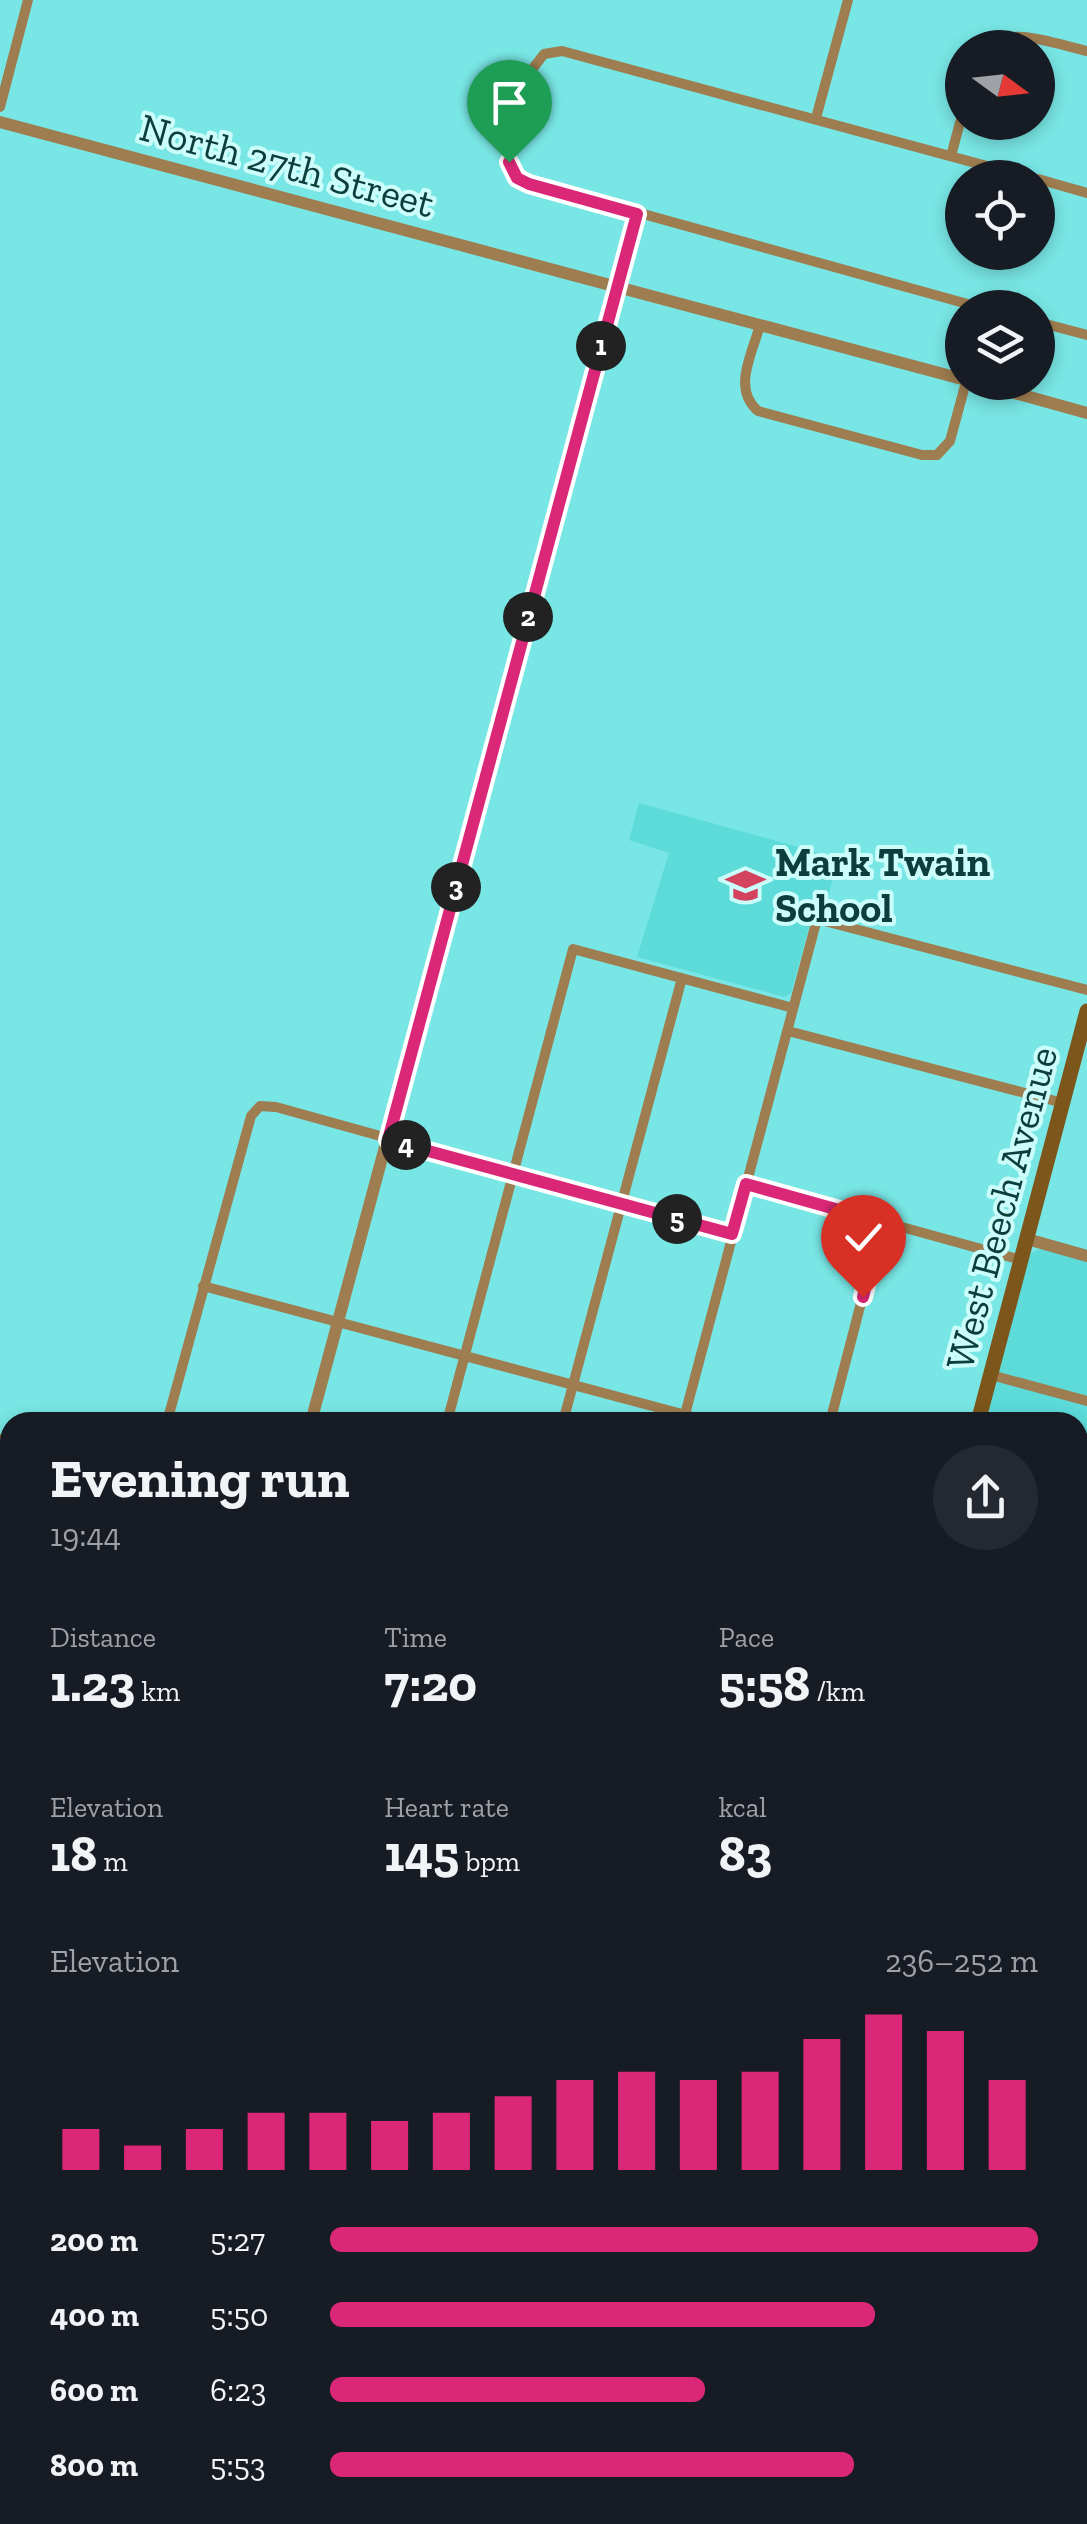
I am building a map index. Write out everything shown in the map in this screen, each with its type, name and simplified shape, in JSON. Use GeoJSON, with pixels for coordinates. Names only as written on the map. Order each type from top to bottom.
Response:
{"type":"FeatureCollection","features":[{"type":"Feature","properties":{"kind":"main road","name":"West Beech Avenue"},"geometry":{"type":"LineString","coordinates":[[981,1412],[1087,1011]]}},
{"type":"Feature","properties":{"kind":"street"},"geometry":{"type":"LineString","coordinates":[[0,108],[28,0]]}},
{"type":"Feature","properties":{"kind":"street"},"geometry":{"type":"LineString","coordinates":[[816,118],[848,0]]}},
{"type":"Feature","properties":{"kind":"street"},"geometry":{"type":"LineString","coordinates":[[1055,44],[1087,51]]}},
{"type":"Feature","properties":{"kind":"street"},"geometry":{"type":"LineString","coordinates":[[945,298],[517,178],[508,152],[532,64],[544,54],[562,51],[966,160]]}},
{"type":"Feature","properties":{"kind":"street","name":"North 27th Street"},"geometry":{"type":"LineString","coordinates":[[0,122],[945,376]]}},
{"type":"Feature","properties":{"kind":"street"},"geometry":{"type":"LineString","coordinates":[[951,156],[955,140]]}},
{"type":"Feature","properties":{"kind":"street"},"geometry":{"type":"LineString","coordinates":[[1055,184],[1087,193]]}},
{"type":"Feature","properties":{"kind":"street"},"geometry":{"type":"LineString","coordinates":[[314,1412],[637,214]]}},
{"type":"Feature","properties":{"kind":"street"},"geometry":{"type":"LineString","coordinates":[[760,325],[744,389],[747,402],[758,412],[937,456],[950,442],[960,400]]}},
{"type":"Feature","properties":{"kind":"street"},"geometry":{"type":"LineString","coordinates":[[1055,327],[1087,336]]}},
{"type":"Feature","properties":{"kind":"street"},"geometry":{"type":"LineString","coordinates":[[1040,400],[1087,413]]}},
{"type":"Feature","properties":{"kind":"street"},"geometry":{"type":"LineString","coordinates":[[686,1412],[817,919],[1087,990]]}},
{"type":"Feature","properties":{"kind":"street"},"geometry":{"type":"LineString","coordinates":[[450,1412],[573,949],[793,1008]]}},
{"type":"Feature","properties":{"kind":"street"},"geometry":{"type":"LineString","coordinates":[[566,1412],[682,978]]}},
{"type":"Feature","properties":{"kind":"street"},"geometry":{"type":"LineString","coordinates":[[788,1032],[1063,1103]]}},
{"type":"Feature","properties":{"kind":"street"},"geometry":{"type":"LineString","coordinates":[[170,1412],[251,1116],[260,1106],[276,1107],[732,1234]]}},
{"type":"Feature","properties":{"kind":"street"},"geometry":{"type":"LineString","coordinates":[[746,1184],[1022,1260]]}},
{"type":"Feature","properties":{"kind":"street"},"geometry":{"type":"LineString","coordinates":[[833,1412],[882,1222]]}},
{"type":"Feature","properties":{"kind":"street"},"geometry":{"type":"LineString","coordinates":[[1027,1239],[1087,1256]]}},
{"type":"Feature","properties":{"kind":"street"},"geometry":{"type":"LineString","coordinates":[[203,1286],[660,1412]]}},
{"type":"Feature","properties":{"kind":"street"},"geometry":{"type":"LineString","coordinates":[[991,1376],[1087,1401]]}},
{"type":"Feature","properties":{"kind":"shaded area","name":"Mark Twain School"},"geometry":{"type":"Polygon","coordinates":[[[639,803],[838,858],[824,913],[811,920],[791,993],[785,997],[637,957],[669,853],[629,840],[639,803]]]}},
{"type":"Feature","properties":{"kind":"shaded area"},"geometry":{"type":"Polygon","coordinates":[[[1041,1248],[1087,1260],[1087,1412],[987,1412],[1030,1254],[1041,1248]]]}},
{"type":"Feature","properties":{"kind":"place","name":"Mark Twain School"},"geometry":{"type":"Point","coordinates":[745,885]}},
{"type":"Feature","properties":{"kind":"route"},"geometry":{"type":"LineString","coordinates":[[509,162],[517,178],[529,184],[637,214],[388,1140],[732,1234],[746,1184],[882,1222],[863,1297]]}}]}
